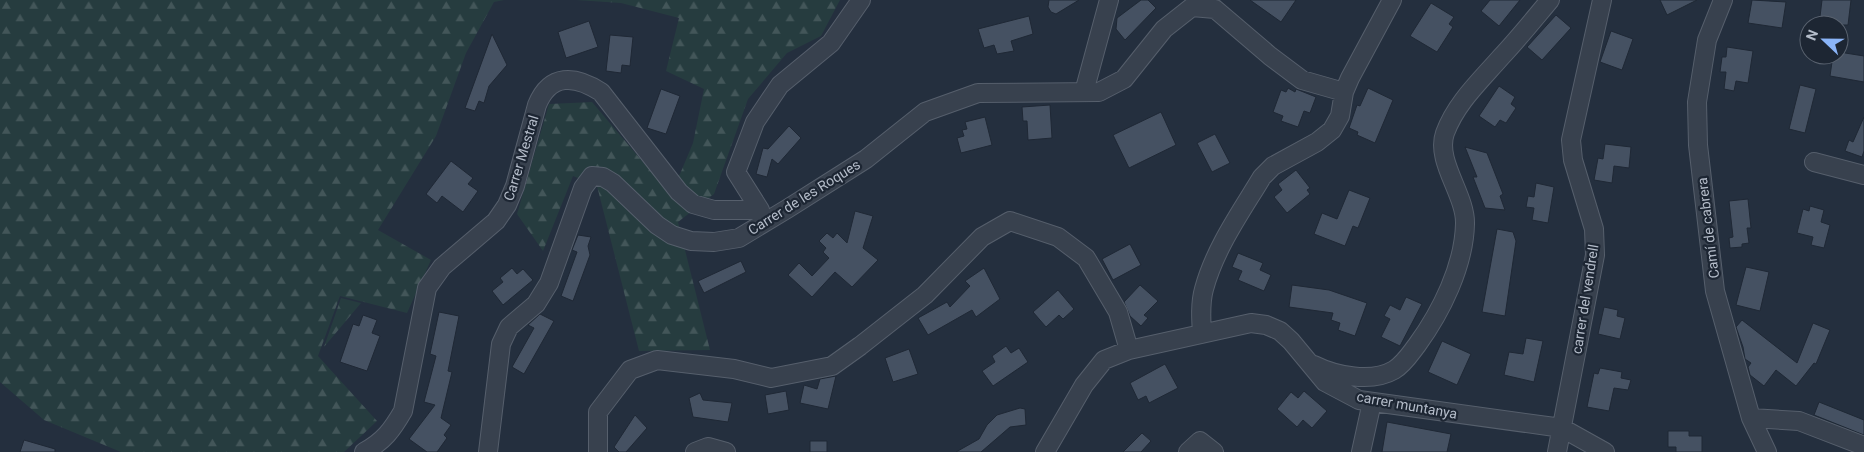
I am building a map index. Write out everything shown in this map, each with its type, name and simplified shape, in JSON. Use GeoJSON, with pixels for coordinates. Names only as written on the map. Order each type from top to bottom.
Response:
{"type":"FeatureCollection","features":[{"type":"Feature","properties":{"kind":"street"},"geometry":{"type":"LineString","coordinates":[[760,210],[736,172],[755,122],[780,85],[831,42],[861,0]]}},
{"type":"Feature","properties":{"kind":"street"},"geometry":{"type":"LineString","coordinates":[[1084,92],[1109,0]]}},
{"type":"Feature","properties":{"kind":"street"},"geometry":{"type":"LineString","coordinates":[[1202,334],[1203,290],[1215,256],[1262,177],[1273,166],[1302,151],[1332,130],[1340,116],[1344,92],[1350,78],[1392,0]]}},
{"type":"Feature","properties":{"kind":"street"},"geometry":{"type":"LineString","coordinates":[[1311,364],[1327,372],[1374,377],[1394,370],[1406,359],[1432,325],[1448,294],[1460,256],[1465,224],[1463,209],[1443,148],[1444,135],[1462,100],[1550,0]]}},
{"type":"Feature","properties":{"kind":"street","name":"carrer del vendrell"},"geometry":{"type":"LineString","coordinates":[[1557,452],[1595,255],[1596,241],[1594,229],[1573,160],[1572,140],[1602,0]]}},
{"type":"Feature","properties":{"kind":"street","name":"Camí de cabrera"},"geometry":{"type":"LineString","coordinates":[[1723,0],[1707,40],[1697,102],[1698,145],[1715,291],[1751,418],[1767,452]]}},
{"type":"Feature","properties":{"kind":"street","name":"Carrer de les Roques"},"geometry":{"type":"LineString","coordinates":[[488,452],[501,344],[509,327],[536,304],[549,284],[583,188],[592,176],[603,176],[613,182],[657,225],[672,235],[691,241],[714,242],[738,238],[866,159],[925,112],[978,93],[1100,92],[1124,79],[1164,29],[1192,7],[1215,9],[1270,56],[1302,80],[1344,92]]}},
{"type":"Feature","properties":{"kind":"street","name":"Carrer Mestral"},"geometry":{"type":"LineString","coordinates":[[364,452],[379,443],[393,428],[403,411],[427,288],[442,267],[496,221],[507,205],[515,186],[537,105],[542,92],[551,84],[568,79],[586,82],[601,92],[679,192],[693,204],[714,210],[787,209]]}},
{"type":"Feature","properties":{"kind":"street"},"geometry":{"type":"LineString","coordinates":[[1814,162],[1864,175]]}},
{"type":"Feature","properties":{"kind":"street"},"geometry":{"type":"LineString","coordinates":[[598,452],[598,412],[630,370],[658,360],[734,369],[771,378],[832,366],[925,295],[982,237],[1010,221],[1058,237],[1086,258],[1118,312],[1129,350]]}},
{"type":"Feature","properties":{"kind":"street","name":"carrer muntanya"},"geometry":{"type":"LineString","coordinates":[[1045,452],[1084,385],[1104,360],[1129,350],[1251,324],[1266,325],[1280,331],[1291,341],[1325,382],[1359,400],[1562,428],[1605,452]]}},
{"type":"Feature","properties":{"kind":"street"},"geometry":{"type":"LineString","coordinates":[[1361,452],[1372,402]]}},
{"type":"Feature","properties":{"kind":"street"},"geometry":{"type":"LineString","coordinates":[[1751,418],[1799,421],[1864,446]]}},
{"type":"Feature","properties":{"kind":"street"},"geometry":{"type":"LineString","coordinates":[[1188,452],[1200,441],[1214,452]]}},
{"type":"Feature","properties":{"kind":"street"},"geometry":{"type":"LineString","coordinates":[[695,452],[708,447],[726,452]]}},
{"type":"Feature","properties":{"kind":"green space"},"geometry":{"type":"Polygon","coordinates":[[[0,0],[504,0],[494,2],[466,53],[436,136],[378,230],[431,260],[407,313],[340,296],[318,356],[377,421],[344,452],[121,452],[44,420],[0,382],[0,0]]]}},
{"type":"Feature","properties":{"kind":"green space"},"geometry":{"type":"Polygon","coordinates":[[[576,0],[840,0],[821,36],[787,53],[748,99],[714,194],[678,222],[710,350],[639,351],[597,186],[573,176],[543,251],[517,214],[549,104],[592,102],[665,188],[680,174],[693,143],[704,89],[666,71],[679,18],[621,3],[576,0]]]}},
{"type":"Feature","properties":{"kind":"green space"},"geometry":{"type":"Polygon","coordinates":[[[341,298],[361,303],[324,347],[341,298]]]}},
{"type":"Feature","properties":{"kind":"building"},"geometry":{"type":"Polygon","coordinates":[[[1049,0],[1079,0],[1056,14],[1051,12],[1048,7],[1049,0]]]}},
{"type":"Feature","properties":{"kind":"building"},"geometry":{"type":"Polygon","coordinates":[[[1141,0],[1148,0],[1156,8],[1125,40],[1116,29],[1117,18],[1141,0]]]}},
{"type":"Feature","properties":{"kind":"building"},"geometry":{"type":"Polygon","coordinates":[[[1250,0],[1296,0],[1281,22],[1250,0]]]}},
{"type":"Feature","properties":{"kind":"building"},"geometry":{"type":"Polygon","coordinates":[[[1490,0],[1520,0],[1499,26],[1481,11],[1490,0]]]}},
{"type":"Feature","properties":{"kind":"building"},"geometry":{"type":"Polygon","coordinates":[[[1660,0],[1697,0],[1667,15],[1660,0]]]}},
{"type":"Feature","properties":{"kind":"building"},"geometry":{"type":"Polygon","coordinates":[[[1752,0],[1786,2],[1782,28],[1748,23],[1752,0]]]}},
{"type":"Feature","properties":{"kind":"building"},"geometry":{"type":"Polygon","coordinates":[[[1822,0],[1851,0],[1849,17],[1849,15],[1820,15],[1822,0]]]}},
{"type":"Feature","properties":{"kind":"building"},"geometry":{"type":"Polygon","coordinates":[[[1431,3],[1454,17],[1449,24],[1453,27],[1437,52],[1410,36],[1431,3]]]}},
{"type":"Feature","properties":{"kind":"building"},"geometry":{"type":"Polygon","coordinates":[[[1556,15],[1571,28],[1542,60],[1527,47],[1556,15]]]}},
{"type":"Feature","properties":{"kind":"building"},"geometry":{"type":"Polygon","coordinates":[[[1029,16],[1033,34],[1011,41],[1014,51],[997,54],[994,45],[984,48],[978,29],[1029,16]]]}},
{"type":"Feature","properties":{"kind":"building"},"geometry":{"type":"Polygon","coordinates":[[[589,21],[598,47],[566,58],[558,32],[589,21]]]}},
{"type":"Feature","properties":{"kind":"building"},"geometry":{"type":"Polygon","coordinates":[[[1611,31],[1633,39],[1622,70],[1600,62],[1611,31]]]}},
{"type":"Feature","properties":{"kind":"building"},"geometry":{"type":"Polygon","coordinates":[[[492,34],[507,65],[489,86],[484,103],[479,101],[475,111],[465,108],[492,34]]]}},
{"type":"Feature","properties":{"kind":"building"},"geometry":{"type":"Polygon","coordinates":[[[610,35],[633,37],[630,66],[622,65],[621,73],[606,71],[610,35]]]}},
{"type":"Feature","properties":{"kind":"building"},"geometry":{"type":"Polygon","coordinates":[[[1727,47],[1753,51],[1748,83],[1736,81],[1734,91],[1724,89],[1726,72],[1720,72],[1722,57],[1726,57],[1727,47]]]}},
{"type":"Feature","properties":{"kind":"building"},"geometry":{"type":"Polygon","coordinates":[[[1849,54],[1864,56],[1864,82],[1830,76],[1832,65],[1849,65],[1849,54]]]}},
{"type":"Feature","properties":{"kind":"building"},"geometry":{"type":"Polygon","coordinates":[[[1800,85],[1816,89],[1805,133],[1789,129],[1800,85]]]}},
{"type":"Feature","properties":{"kind":"building"},"geometry":{"type":"Polygon","coordinates":[[[1499,86],[1515,97],[1511,104],[1516,108],[1506,123],[1500,120],[1495,127],[1479,116],[1499,86]]]}},
{"type":"Feature","properties":{"kind":"building"},"geometry":{"type":"Polygon","coordinates":[[[1288,88],[1295,92],[1296,89],[1316,97],[1310,113],[1304,111],[1298,127],[1281,121],[1283,116],[1273,112],[1281,90],[1286,92],[1288,88]]]}},
{"type":"Feature","properties":{"kind":"building"},"geometry":{"type":"Polygon","coordinates":[[[1368,88],[1393,100],[1375,143],[1357,135],[1358,132],[1349,128],[1357,105],[1360,106],[1368,88]]]}},
{"type":"Feature","properties":{"kind":"building"},"geometry":{"type":"Polygon","coordinates":[[[661,89],[680,96],[666,134],[647,128],[661,89]]]}},
{"type":"Feature","properties":{"kind":"building"},"geometry":{"type":"Polygon","coordinates":[[[1050,105],[1052,138],[1028,140],[1027,121],[1023,121],[1022,107],[1050,105]]]}},
{"type":"Feature","properties":{"kind":"building"},"geometry":{"type":"Polygon","coordinates":[[[1161,112],[1176,145],[1129,168],[1113,135],[1161,112]]]}},
{"type":"Feature","properties":{"kind":"building"},"geometry":{"type":"Polygon","coordinates":[[[985,117],[992,145],[961,153],[957,138],[964,136],[962,130],[967,129],[965,122],[985,117]]]}},
{"type":"Feature","properties":{"kind":"building"},"geometry":{"type":"Polygon","coordinates":[[[1864,117],[1864,151],[1862,157],[1845,151],[1849,140],[1853,142],[1864,117]]]}},
{"type":"Feature","properties":{"kind":"building"},"geometry":{"type":"Polygon","coordinates":[[[789,126],[801,138],[778,164],[772,159],[767,177],[756,174],[763,148],[768,149],[789,126]]]}},
{"type":"Feature","properties":{"kind":"building"},"geometry":{"type":"Polygon","coordinates":[[[1215,134],[1230,163],[1212,172],[1197,143],[1215,134]]]}},
{"type":"Feature","properties":{"kind":"building"},"geometry":{"type":"Polygon","coordinates":[[[1605,144],[1631,147],[1629,168],[1614,166],[1612,183],[1594,180],[1598,158],[1603,159],[1605,144]]]}},
{"type":"Feature","properties":{"kind":"building"},"geometry":{"type":"Polygon","coordinates":[[[1465,147],[1487,153],[1503,194],[1500,196],[1505,210],[1485,208],[1473,177],[1477,177],[1465,147]]]}},
{"type":"Feature","properties":{"kind":"building"},"geometry":{"type":"Polygon","coordinates":[[[451,161],[473,178],[468,184],[478,191],[463,212],[442,196],[437,203],[426,194],[451,161]]]}},
{"type":"Feature","properties":{"kind":"building"},"geometry":{"type":"Polygon","coordinates":[[[1296,170],[1310,188],[1307,190],[1310,194],[1287,213],[1274,197],[1282,190],[1278,184],[1296,170]]]}},
{"type":"Feature","properties":{"kind":"building"},"geometry":{"type":"Polygon","coordinates":[[[1536,183],[1554,187],[1548,223],[1532,220],[1534,208],[1526,207],[1528,196],[1534,197],[1536,183]]]}},
{"type":"Feature","properties":{"kind":"building"},"geometry":{"type":"Polygon","coordinates":[[[1349,190],[1370,198],[1358,228],[1353,226],[1345,246],[1314,234],[1322,213],[1337,219],[1349,190]]]}},
{"type":"Feature","properties":{"kind":"building"},"geometry":{"type":"Polygon","coordinates":[[[1748,199],[1751,228],[1747,228],[1749,243],[1742,244],[1742,247],[1730,248],[1729,238],[1733,237],[1729,201],[1748,199]]]}},
{"type":"Feature","properties":{"kind":"building"},"geometry":{"type":"Polygon","coordinates":[[[1810,206],[1824,210],[1821,222],[1830,225],[1824,248],[1811,245],[1813,237],[1797,233],[1803,209],[1809,211],[1810,206]]]}},
{"type":"Feature","properties":{"kind":"building"},"geometry":{"type":"Polygon","coordinates":[[[855,211],[873,216],[863,248],[878,260],[852,287],[835,272],[812,297],[788,275],[799,263],[812,276],[829,258],[823,252],[826,248],[819,241],[827,233],[833,238],[837,233],[847,243],[855,211]]]}},
{"type":"Feature","properties":{"kind":"building"},"geometry":{"type":"Polygon","coordinates":[[[1497,229],[1513,232],[1516,241],[1505,316],[1482,312],[1497,229]]]}},
{"type":"Feature","properties":{"kind":"building"},"geometry":{"type":"Polygon","coordinates":[[[578,235],[591,237],[588,246],[590,255],[573,301],[561,296],[577,252],[572,250],[578,235]]]}},
{"type":"Feature","properties":{"kind":"building"},"geometry":{"type":"Polygon","coordinates":[[[1130,244],[1141,265],[1113,280],[1102,259],[1130,244]]]}},
{"type":"Feature","properties":{"kind":"building"},"geometry":{"type":"Polygon","coordinates":[[[1238,253],[1263,263],[1260,270],[1271,275],[1264,291],[1238,280],[1242,271],[1232,267],[1238,253]]]}},
{"type":"Feature","properties":{"kind":"building"},"geometry":{"type":"Polygon","coordinates":[[[741,261],[746,272],[704,293],[698,281],[741,261]]]}},
{"type":"Feature","properties":{"kind":"building"},"geometry":{"type":"Polygon","coordinates":[[[1746,267],[1769,272],[1760,311],[1736,305],[1746,267]]]}},
{"type":"Feature","properties":{"kind":"building"},"geometry":{"type":"Polygon","coordinates":[[[512,268],[517,274],[523,269],[533,280],[503,305],[492,291],[503,282],[500,278],[512,268]]]}},
{"type":"Feature","properties":{"kind":"building"},"geometry":{"type":"Polygon","coordinates":[[[984,268],[1000,299],[976,317],[972,310],[928,335],[918,318],[947,302],[950,307],[970,286],[965,281],[984,268]]]}},
{"type":"Feature","properties":{"kind":"building"},"geometry":{"type":"Polygon","coordinates":[[[1140,285],[1158,301],[1144,315],[1148,318],[1141,326],[1130,316],[1124,302],[1140,285]]]}},
{"type":"Feature","properties":{"kind":"building"},"geometry":{"type":"Polygon","coordinates":[[[1292,285],[1329,290],[1367,303],[1355,336],[1338,330],[1340,323],[1331,320],[1333,313],[1289,307],[1292,285]]]}},
{"type":"Feature","properties":{"kind":"building"},"geometry":{"type":"Polygon","coordinates":[[[1058,290],[1074,309],[1063,319],[1059,315],[1046,327],[1033,312],[1058,290]]]}},
{"type":"Feature","properties":{"kind":"building"},"geometry":{"type":"Polygon","coordinates":[[[1406,297],[1422,304],[1400,346],[1381,337],[1390,319],[1384,316],[1390,305],[1400,310],[1406,297]]]}},
{"type":"Feature","properties":{"kind":"building"},"geometry":{"type":"Polygon","coordinates":[[[1604,307],[1618,310],[1617,316],[1625,318],[1620,339],[1598,334],[1604,307]]]}},
{"type":"Feature","properties":{"kind":"building"},"geometry":{"type":"Polygon","coordinates":[[[439,312],[459,316],[448,371],[452,372],[441,418],[451,425],[444,435],[447,438],[437,452],[427,452],[409,439],[435,405],[424,402],[436,356],[430,354],[439,312]]]}},
{"type":"Feature","properties":{"kind":"building"},"geometry":{"type":"Polygon","coordinates":[[[540,314],[554,321],[524,374],[512,367],[534,328],[528,325],[540,314]]]}},
{"type":"Feature","properties":{"kind":"building"},"geometry":{"type":"Polygon","coordinates":[[[363,315],[377,320],[372,333],[380,336],[367,371],[340,362],[353,324],[359,326],[363,315]]]}},
{"type":"Feature","properties":{"kind":"building"},"geometry":{"type":"Polygon","coordinates":[[[1742,320],[1797,363],[1813,323],[1830,330],[1816,364],[1814,363],[1796,386],[1776,370],[1764,386],[1750,375],[1748,367],[1751,363],[1745,359],[1736,327],[1742,320]]]}},
{"type":"Feature","properties":{"kind":"building"},"geometry":{"type":"Polygon","coordinates":[[[1526,338],[1543,341],[1534,382],[1504,375],[1509,352],[1523,354],[1526,338]]]}},
{"type":"Feature","properties":{"kind":"building"},"geometry":{"type":"Polygon","coordinates":[[[1442,341],[1471,354],[1457,385],[1428,372],[1442,341]]]}},
{"type":"Feature","properties":{"kind":"building"},"geometry":{"type":"Polygon","coordinates":[[[1006,346],[1011,353],[1019,348],[1028,362],[993,386],[982,371],[995,362],[992,356],[1006,346]]]}},
{"type":"Feature","properties":{"kind":"building"},"geometry":{"type":"Polygon","coordinates":[[[909,349],[918,374],[893,382],[885,358],[909,349]]]}},
{"type":"Feature","properties":{"kind":"building"},"geometry":{"type":"Polygon","coordinates":[[[1165,364],[1178,388],[1149,403],[1146,396],[1138,400],[1130,383],[1165,364]]]}},
{"type":"Feature","properties":{"kind":"building"},"geometry":{"type":"Polygon","coordinates":[[[1600,368],[1622,372],[1621,378],[1631,380],[1628,390],[1614,388],[1609,411],[1587,407],[1594,373],[1598,374],[1600,368]]]}},
{"type":"Feature","properties":{"kind":"building"},"geometry":{"type":"Polygon","coordinates":[[[836,376],[828,409],[800,403],[804,385],[817,389],[820,379],[836,376]]]}},
{"type":"Feature","properties":{"kind":"building"},"geometry":{"type":"Polygon","coordinates":[[[786,391],[789,410],[768,414],[765,395],[786,391]]]}},
{"type":"Feature","properties":{"kind":"building"},"geometry":{"type":"Polygon","coordinates":[[[1304,391],[1327,411],[1312,428],[1303,420],[1297,427],[1277,409],[1291,392],[1298,398],[1304,391]]]}},
{"type":"Feature","properties":{"kind":"building"},"geometry":{"type":"Polygon","coordinates":[[[700,393],[703,400],[732,403],[728,422],[693,417],[689,398],[700,393]]]}},
{"type":"Feature","properties":{"kind":"building"},"geometry":{"type":"Polygon","coordinates":[[[1819,402],[1864,420],[1864,435],[1814,415],[1819,402]]]}},
{"type":"Feature","properties":{"kind":"building"},"geometry":{"type":"Polygon","coordinates":[[[1020,408],[1025,409],[1026,425],[1010,427],[981,452],[956,452],[979,439],[987,425],[997,415],[1020,408]]]}},
{"type":"Feature","properties":{"kind":"building"},"geometry":{"type":"Polygon","coordinates":[[[635,415],[647,428],[626,452],[619,452],[614,447],[635,415]]]}},
{"type":"Feature","properties":{"kind":"building"},"geometry":{"type":"Polygon","coordinates":[[[1387,422],[1451,434],[1447,452],[1382,452],[1387,422]]]}},
{"type":"Feature","properties":{"kind":"building"},"geometry":{"type":"Polygon","coordinates":[[[1668,431],[1689,431],[1689,436],[1702,436],[1702,452],[1676,452],[1676,447],[1668,447],[1668,431]]]}},
{"type":"Feature","properties":{"kind":"building"},"geometry":{"type":"Polygon","coordinates":[[[1142,433],[1151,441],[1141,452],[1123,452],[1142,433]]]}},
{"type":"Feature","properties":{"kind":"building"},"geometry":{"type":"Polygon","coordinates":[[[24,440],[55,449],[55,452],[20,452],[24,440]]]}},
{"type":"Feature","properties":{"kind":"building"},"geometry":{"type":"Polygon","coordinates":[[[810,441],[827,441],[827,452],[810,452],[810,441]]]}}]}
